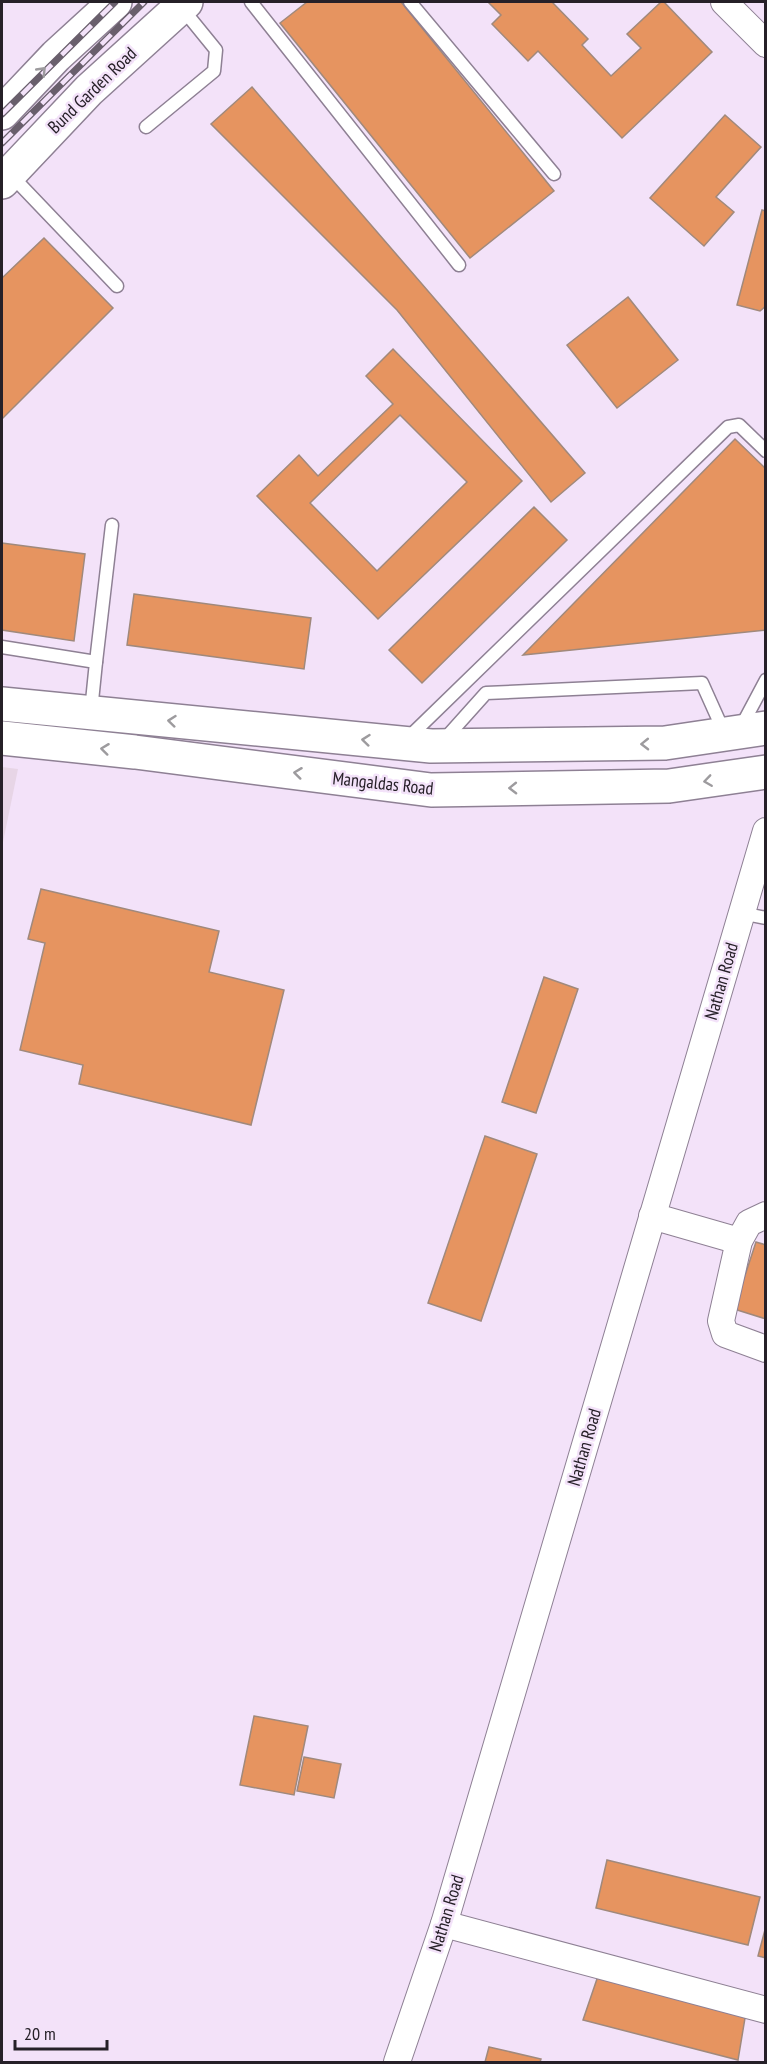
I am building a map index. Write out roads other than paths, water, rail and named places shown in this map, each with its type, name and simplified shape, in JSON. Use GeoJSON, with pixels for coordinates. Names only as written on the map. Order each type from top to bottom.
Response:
{"type":"FeatureCollection","features":[{"type":"Feature","properties":{"kind":"main road"},"geometry":{"type":"LineString","coordinates":[[2,113],[56,56],[115,2]]}},
{"type":"Feature","properties":{"kind":"main road","name":"Bund Garden Road"},"geometry":{"type":"LineString","coordinates":[[5,178],[89,90],[183,4]]}},
{"type":"Feature","properties":{"kind":"main road"},"geometry":{"type":"LineString","coordinates":[[2,704],[439,746],[665,743],[743,732]]}},
{"type":"Feature","properties":{"kind":"main road","name":"Mangaldas Road"},"geometry":{"type":"LineString","coordinates":[[2,738],[135,752],[431,790],[669,786],[765,772]]}},
{"type":"Feature","properties":{"kind":"street"},"geometry":{"type":"LineString","coordinates":[[724,2],[765,44]]}},
{"type":"Feature","properties":{"kind":"street","name":"Nathan Road"},"geometry":{"type":"LineString","coordinates":[[397,2062],[444,1924],[652,1216],[753,916],[765,831]]}},
{"type":"Feature","properties":{"kind":"street"},"geometry":{"type":"LineString","coordinates":[[765,1215],[749,1223],[739,1241],[721,1321],[725,1334],[765,1348]]}},
{"type":"Feature","properties":{"kind":"street"},"geometry":{"type":"LineString","coordinates":[[652,1216],[739,1241]]}},
{"type":"Feature","properties":{"kind":"street"},"geometry":{"type":"LineString","coordinates":[[444,1924],[765,2010]]}},
{"type":"Feature","properties":{"kind":"lane"},"geometry":{"type":"LineString","coordinates":[[251,2],[459,265]]}},
{"type":"Feature","properties":{"kind":"lane"},"geometry":{"type":"LineString","coordinates":[[410,2],[554,174]]}},
{"type":"Feature","properties":{"kind":"lane"},"geometry":{"type":"LineString","coordinates":[[146,127],[214,70],[216,50],[183,4]]}},
{"type":"Feature","properties":{"kind":"lane"},"geometry":{"type":"LineString","coordinates":[[5,178],[117,286]]}},
{"type":"Feature","properties":{"kind":"lane"},"geometry":{"type":"LineString","coordinates":[[402,744],[728,427],[739,425],[765,451]]}},
{"type":"Feature","properties":{"kind":"lane"},"geometry":{"type":"LineString","coordinates":[[91,713],[112,525]]}},
{"type":"Feature","properties":{"kind":"lane"},"geometry":{"type":"LineString","coordinates":[[2,647],[96,662]]}},
{"type":"Feature","properties":{"kind":"lane"},"geometry":{"type":"LineString","coordinates":[[439,746],[486,693],[702,683],[743,732],[765,680]]}},
{"type":"Feature","properties":{"kind":"railway"},"geometry":{"type":"LineString","coordinates":[[2,114],[115,2]]}},
{"type":"Feature","properties":{"kind":"railway"},"geometry":{"type":"LineString","coordinates":[[2,143],[144,2]]}}]}
